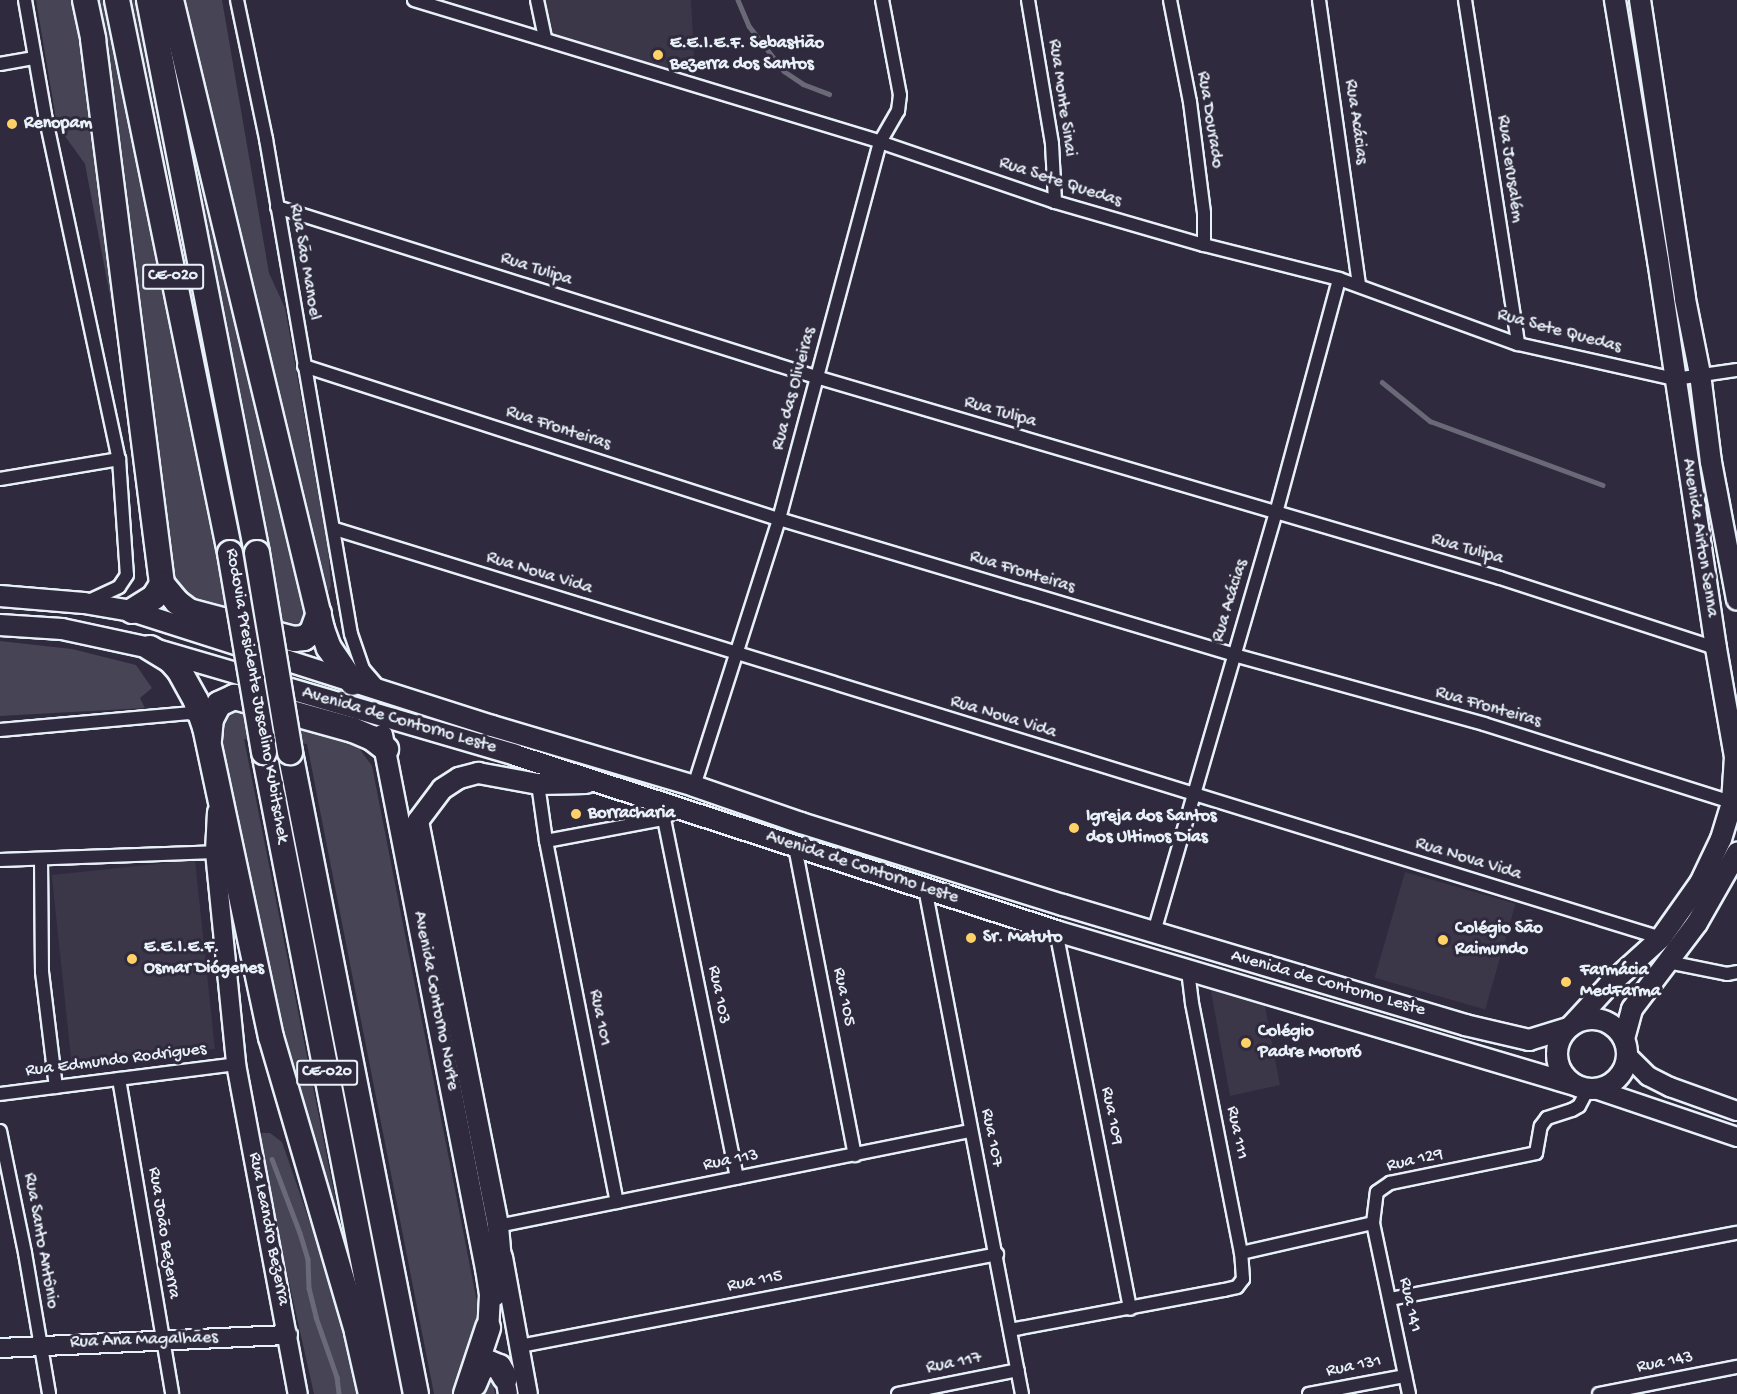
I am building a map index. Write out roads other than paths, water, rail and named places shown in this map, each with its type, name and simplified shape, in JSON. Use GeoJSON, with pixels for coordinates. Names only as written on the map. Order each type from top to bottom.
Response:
{"type":"FeatureCollection","features":[{"type":"Feature","properties":{"kind":"highway"},"geometry":{"type":"LineString","coordinates":[[85,0],[93,39],[162,584],[177,602],[189,611],[294,639],[304,638],[312,632],[319,613]]}},
{"type":"Feature","properties":{"kind":"highway","name":"Rodovia Presidente Juscelino Kubitschek"},"geometry":{"type":"LineString","coordinates":[[117,0],[230,553],[264,752],[389,1394]]}},
{"type":"Feature","properties":{"kind":"highway","name":"Rodovia Presidente Juscelino Kubitschek"},"geometry":{"type":"LineString","coordinates":[[149,0],[257,553],[290,752],[416,1394]]}},
{"type":"Feature","properties":{"kind":"highway"},"geometry":{"type":"LineString","coordinates":[[171,0],[319,613],[329,648],[353,682]]}},
{"type":"Feature","properties":{"kind":"highway"},"geometry":{"type":"LineString","coordinates":[[132,611],[154,597],[162,584]]}},
{"type":"Feature","properties":{"kind":"highway"},"geometry":{"type":"LineString","coordinates":[[150,648],[170,660],[188,683],[206,730],[271,1036],[357,1332],[371,1394]]}},
{"type":"Feature","properties":{"kind":"highway"},"geometry":{"type":"LineString","coordinates":[[206,730],[219,704],[234,697],[353,730],[372,738],[386,750]]}},
{"type":"Feature","properties":{"kind":"highway"},"geometry":{"type":"LineString","coordinates":[[468,1394],[488,1328]]}},
{"type":"Feature","properties":{"kind":"highway"},"geometry":{"type":"LineString","coordinates":[[468,1394],[485,1364],[495,1364],[507,1385]]}},
{"type":"Feature","properties":{"kind":"main road","name":"Avenida Airton Senna"},"geometry":{"type":"LineString","coordinates":[[1569,1027],[1608,986],[1661,938],[1700,883],[1721,838],[1732,802],[1735,758],[1675,380],[1665,300],[1615,0]]}},
{"type":"Feature","properties":{"kind":"main road","name":"Avenida Airton Senna"},"geometry":{"type":"LineString","coordinates":[[1640,0],[1678,257],[1700,374],[1711,462],[1737,600]]}},
{"type":"Feature","properties":{"kind":"main road"},"geometry":{"type":"LineString","coordinates":[[1658,260],[1678,257]]}},
{"type":"Feature","properties":{"kind":"main road"},"geometry":{"type":"LineString","coordinates":[[1665,300],[1685,298]]}},
{"type":"Feature","properties":{"kind":"main road","name":"Avenida de Contorno Leste"},"geometry":{"type":"LineString","coordinates":[[0,596],[84,603],[132,611],[390,694],[694,786],[801,823],[1154,932],[1507,1036],[1529,1040],[1569,1027]]}},
{"type":"Feature","properties":{"kind":"main road","name":"Avenida de Contorno Leste"},"geometry":{"type":"LineString","coordinates":[[0,625],[62,629],[150,648],[515,755],[601,783],[672,813],[795,847],[1056,931],[1586,1088]]}},
{"type":"Feature","properties":{"kind":"main road","name":"Avenida Contorno Norte"},"geometry":{"type":"LineString","coordinates":[[353,682],[376,714],[409,823],[486,1269],[490,1295],[488,1328]]}},
{"type":"Feature","properties":{"kind":"main road"},"geometry":{"type":"LineString","coordinates":[[488,1328],[500,1272],[498,1230],[409,823],[442,789],[459,778],[503,764],[515,755]]}},
{"type":"Feature","properties":{"kind":"main road"},"geometry":{"type":"LineString","coordinates":[[514,778],[510,773],[515,755]]}},
{"type":"Feature","properties":{"kind":"main road"},"geometry":{"type":"LineString","coordinates":[[478,773],[538,784],[601,783]]}},
{"type":"Feature","properties":{"kind":"main road"},"geometry":{"type":"LineString","coordinates":[[1625,1047],[1612,1026],[1596,1019],[1569,1027],[1556,1053],[1557,1064],[1567,1080],[1586,1088],[1605,1086],[1618,1077],[1627,1062],[1625,1047],[1632,1009],[1668,962],[1720,886],[1737,853]]}},
{"type":"Feature","properties":{"kind":"street"},"geometry":{"type":"LineString","coordinates":[[25,0],[34,58],[119,459],[127,576],[119,587],[84,603]]}},
{"type":"Feature","properties":{"kind":"street","name":"Rua São Manoel"},"geometry":{"type":"LineString","coordinates":[[237,0],[266,139],[355,652],[372,682],[390,694]]}},
{"type":"Feature","properties":{"kind":"street","name":"Rua Sete Quedas"},"geometry":{"type":"LineString","coordinates":[[414,0],[545,38],[880,142],[1055,202],[1204,245],[1340,279],[1518,344],[1675,380],[1700,374],[1737,370]]}},
{"type":"Feature","properties":{"kind":"street"},"geometry":{"type":"LineString","coordinates":[[537,0],[545,38]]}},
{"type":"Feature","properties":{"kind":"street","name":"Rua das Oliveiras"},"geometry":{"type":"LineString","coordinates":[[694,786],[734,654],[779,519],[880,142],[898,111],[900,94],[882,0]]}},
{"type":"Feature","properties":{"kind":"street","name":"Rua Monte Sinai"},"geometry":{"type":"LineString","coordinates":[[1028,0],[1052,144],[1055,202]]}},
{"type":"Feature","properties":{"kind":"street","name":"Rua Dourado"},"geometry":{"type":"LineString","coordinates":[[1170,0],[1191,112],[1204,213],[1204,245]]}},
{"type":"Feature","properties":{"kind":"street","name":"Rua Acácias"},"geometry":{"type":"LineString","coordinates":[[1319,0],[1359,285]]}},
{"type":"Feature","properties":{"kind":"street","name":"Rua Jerusalém"},"geometry":{"type":"LineString","coordinates":[[1465,0],[1518,344]]}},
{"type":"Feature","properties":{"kind":"street"},"geometry":{"type":"LineString","coordinates":[[0,64],[34,58]]}},
{"type":"Feature","properties":{"kind":"street","name":"Rua Tulipa"},"geometry":{"type":"LineString","coordinates":[[277,207],[816,377],[1500,578],[1716,648]]}},
{"type":"Feature","properties":{"kind":"street","name":"Rua Acácias"},"geometry":{"type":"LineString","coordinates":[[1154,932],[1276,513],[1340,279]]}},
{"type":"Feature","properties":{"kind":"street","name":"Rua Fronteiras"},"geometry":{"type":"LineString","coordinates":[[304,366],[779,519],[1234,656],[1484,724],[1732,802]]}},
{"type":"Feature","properties":{"kind":"street"},"geometry":{"type":"LineString","coordinates":[[0,480],[119,459]]}},
{"type":"Feature","properties":{"kind":"street","name":"Rua Nova Vida"},"geometry":{"type":"LineString","coordinates":[[335,530],[1661,938]]}},
{"type":"Feature","properties":{"kind":"street"},"geometry":{"type":"LineString","coordinates":[[0,730],[189,713],[206,730]]}},
{"type":"Feature","properties":{"kind":"street","name":"Rua 101"},"geometry":{"type":"LineString","coordinates":[[538,784],[546,841],[617,1202]]}},
{"type":"Feature","properties":{"kind":"street","name":"Rua Leandro Bezerra"},"geometry":{"type":"LineString","coordinates":[[219,787],[215,852],[236,1064],[298,1394]]}},
{"type":"Feature","properties":{"kind":"street"},"geometry":{"type":"LineString","coordinates":[[546,841],[672,813]]}},
{"type":"Feature","properties":{"kind":"street","name":"Rua 103"},"geometry":{"type":"LineString","coordinates":[[672,813],[737,1178]]}},
{"type":"Feature","properties":{"kind":"street","name":"Rua 105"},"geometry":{"type":"LineString","coordinates":[[795,847],[855,1155]]}},
{"type":"Feature","properties":{"kind":"street"},"geometry":{"type":"LineString","coordinates":[[0,860],[215,852]]}},
{"type":"Feature","properties":{"kind":"street"},"geometry":{"type":"LineString","coordinates":[[41,859],[42,972],[57,1087]]}},
{"type":"Feature","properties":{"kind":"street","name":"Rua 107"},"geometry":{"type":"LineString","coordinates":[[925,888],[997,1254],[1022,1394]]}},
{"type":"Feature","properties":{"kind":"street","name":"Rua 109"},"geometry":{"type":"LineString","coordinates":[[1056,931],[1130,1309]]}},
{"type":"Feature","properties":{"kind":"street"},"geometry":{"type":"LineString","coordinates":[[1668,962],[1727,974],[1737,972]]}},
{"type":"Feature","properties":{"kind":"street","name":"Rua 111"},"geometry":{"type":"LineString","coordinates":[[1130,1309],[1237,1287],[1243,1279],[1241,1253],[1192,1003],[1188,970]]}},
{"type":"Feature","properties":{"kind":"street"},"geometry":{"type":"LineString","coordinates":[[1625,1047],[1648,1076],[1670,1087],[1737,1111]]}},
{"type":"Feature","properties":{"kind":"street","name":"Rua Edmundo Rodrigues"},"geometry":{"type":"LineString","coordinates":[[0,1094],[236,1064]]}},
{"type":"Feature","properties":{"kind":"street","name":"Rua João Bezerra"},"geometry":{"type":"LineString","coordinates":[[119,1079],[172,1394]]}},
{"type":"Feature","properties":{"kind":"street","name":"Avenida de Contorno Leste"},"geometry":{"type":"LineString","coordinates":[[1586,1088],[1737,1137]]}},
{"type":"Feature","properties":{"kind":"street","name":"Rua 129"},"geometry":{"type":"LineString","coordinates":[[1373,1224],[1377,1192],[1390,1183],[1536,1153],[1543,1123],[1547,1118],[1579,1106],[1586,1088]]}},
{"type":"Feature","properties":{"kind":"street","name":"Rua Santo Antônio"},"geometry":{"type":"LineString","coordinates":[[0,1131],[25,1253],[49,1394]]}},
{"type":"Feature","properties":{"kind":"street","name":"Rua 113"},"geometry":{"type":"LineString","coordinates":[[498,1230],[617,1202],[971,1131]]}},
{"type":"Feature","properties":{"kind":"street"},"geometry":{"type":"LineString","coordinates":[[1241,1253],[1373,1224]]}},
{"type":"Feature","properties":{"kind":"street","name":"Rua 141"},"geometry":{"type":"LineString","coordinates":[[1373,1224],[1409,1394]]}},
{"type":"Feature","properties":{"kind":"street"},"geometry":{"type":"LineString","coordinates":[[498,1230],[528,1394]]}},
{"type":"Feature","properties":{"kind":"street"},"geometry":{"type":"LineString","coordinates":[[1390,1299],[1737,1233]]}},
{"type":"Feature","properties":{"kind":"street","name":"Rua 115"},"geometry":{"type":"LineString","coordinates":[[520,1346],[997,1254]]}},
{"type":"Feature","properties":{"kind":"street"},"geometry":{"type":"LineString","coordinates":[[1010,1330],[1130,1309]]}},
{"type":"Feature","properties":{"kind":"street","name":"Rua Ana Magalhães"},"geometry":{"type":"LineString","coordinates":[[0,1348],[288,1335]]}},
{"type":"Feature","properties":{"kind":"street","name":"Rua 143"},"geometry":{"type":"LineString","coordinates":[[1599,1394],[1737,1367]]}},
{"type":"Feature","properties":{"kind":"street","name":"Rua 117"},"geometry":{"type":"LineString","coordinates":[[898,1394],[1018,1370]]}},
{"type":"Feature","properties":{"kind":"street","name":"Rua 131"},"geometry":{"type":"LineString","coordinates":[[1309,1394],[1405,1376]]}},
{"type":"Feature","properties":{"kind":"waterway"},"geometry":{"type":"LineString","coordinates":[[738,0],[749,26],[784,71],[803,84],[829,94]]}},
{"type":"Feature","properties":{"kind":"waterway"},"geometry":{"type":"LineString","coordinates":[[1382,382],[1430,421],[1603,485]]}},
{"type":"Feature","properties":{"kind":"waterway"},"geometry":{"type":"LineString","coordinates":[[272,1159],[308,1259],[309,1288],[316,1317],[337,1377],[339,1394]]}},
{"type":"Feature","properties":{"kind":"place","name":"E.E.I.E.F. Sebastião Bezerra dos Santos"},"geometry":{"type":"Point","coordinates":[658,55]}},
{"type":"Feature","properties":{"kind":"place","name":"Renopam"},"geometry":{"type":"Point","coordinates":[12,124]}},
{"type":"Feature","properties":{"kind":"place","name":"Borracharia"},"geometry":{"type":"Point","coordinates":[576,814]}},
{"type":"Feature","properties":{"kind":"place","name":"Igreja dos Santos dos Ultimos Dias"},"geometry":{"type":"Point","coordinates":[1074,828]}},
{"type":"Feature","properties":{"kind":"place","name":"Sr. Matuto"},"geometry":{"type":"Point","coordinates":[971,938]}},
{"type":"Feature","properties":{"kind":"place","name":"Colégio São Raimundo"},"geometry":{"type":"Point","coordinates":[1443,940]}},
{"type":"Feature","properties":{"kind":"place","name":"E.E.I.E.F. Osmar Diógenes"},"geometry":{"type":"Point","coordinates":[132,959]}},
{"type":"Feature","properties":{"kind":"place","name":"Farmácia MedFarma"},"geometry":{"type":"Point","coordinates":[1566,982]}},
{"type":"Feature","properties":{"kind":"place","name":"Colégio Padre Mororó"},"geometry":{"type":"Point","coordinates":[1246,1043]}}]}
